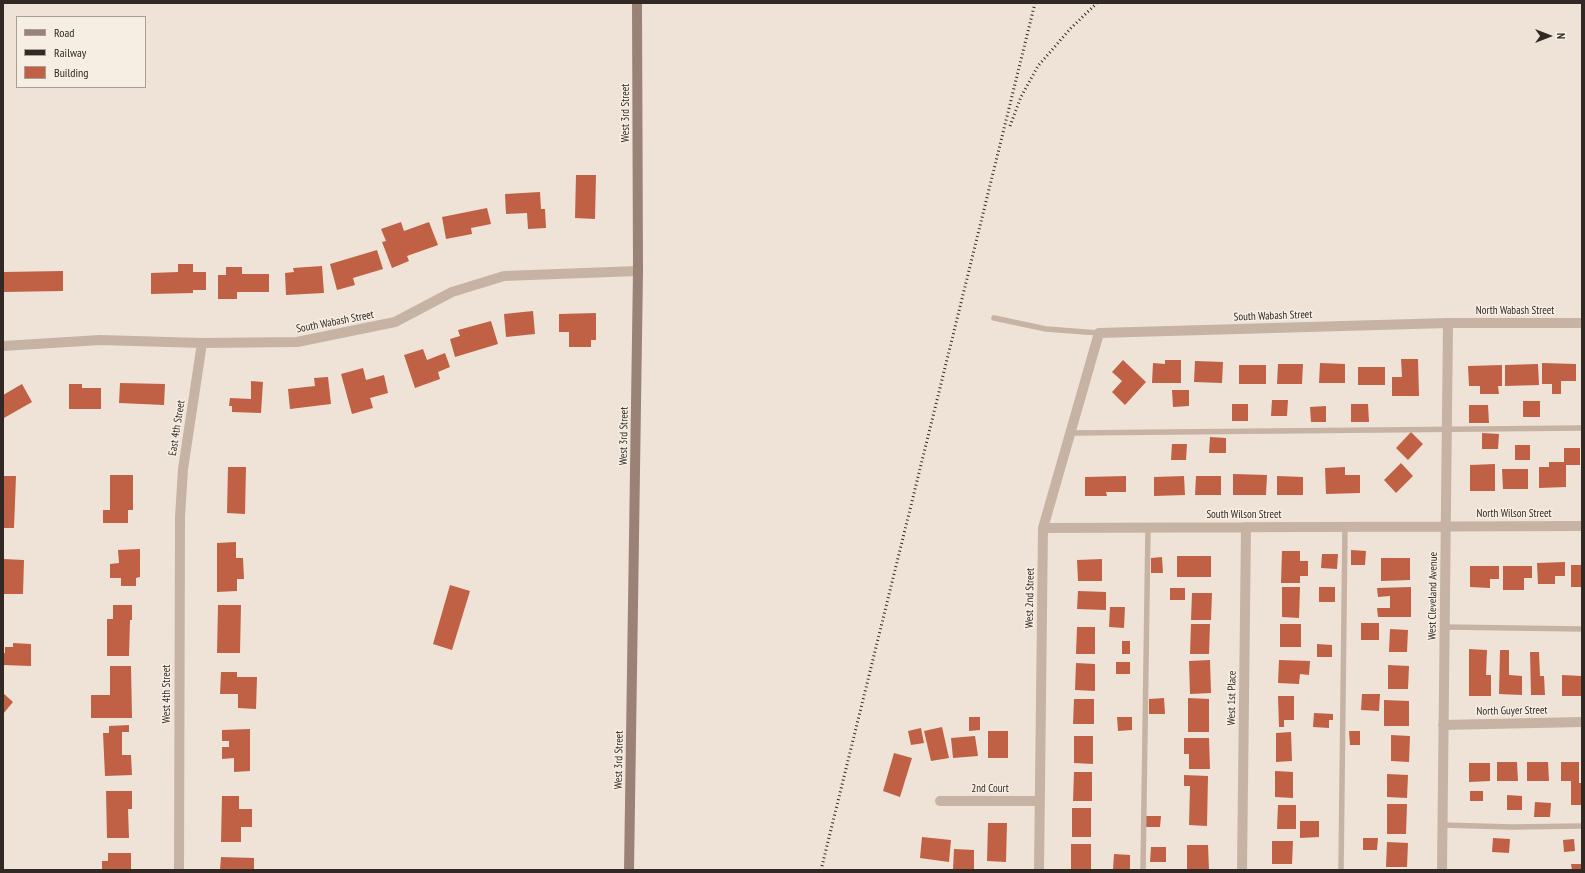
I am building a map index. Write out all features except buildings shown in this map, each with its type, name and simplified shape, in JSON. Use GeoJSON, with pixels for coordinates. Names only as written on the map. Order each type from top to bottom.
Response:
{"type":"FeatureCollection","features":[{"type":"Feature","properties":{"kind":"street","name":"West 3rd Street"},"geometry":{"type":"LineString","coordinates":[[630,870],[638,271],[637,3]]}},
{"type":"Feature","properties":{"kind":"street","name":"South Wabash Street"},"geometry":{"type":"LineString","coordinates":[[3,346],[100,340],[202,343],[297,342],[395,322],[452,292],[504,276],[638,271]]}},
{"type":"Feature","properties":{"kind":"street","name":"South Wabash Street"},"geometry":{"type":"LineString","coordinates":[[1099,333],[1448,323]]}},
{"type":"Feature","properties":{"kind":"street","name":"North Wabash Street"},"geometry":{"type":"LineString","coordinates":[[1448,323],[1582,323]]}},
{"type":"Feature","properties":{"kind":"street","name":"West Cleveland Avenue"},"geometry":{"type":"LineString","coordinates":[[1442,870],[1448,323]]}},
{"type":"Feature","properties":{"kind":"street","name":"West 2nd Street"},"geometry":{"type":"LineString","coordinates":[[1039,870],[1043,528],[1099,333]]}},
{"type":"Feature","properties":{"kind":"street","name":"East 4th Street"},"geometry":{"type":"LineString","coordinates":[[180,517],[183,469],[202,343]]}},
{"type":"Feature","properties":{"kind":"street","name":"West 4th Street"},"geometry":{"type":"LineString","coordinates":[[179,870],[180,517]]}},
{"type":"Feature","properties":{"kind":"street","name":"North Wilson Street"},"geometry":{"type":"LineString","coordinates":[[1446,526],[1582,526]]}},
{"type":"Feature","properties":{"kind":"street","name":"South Wilson Street"},"geometry":{"type":"LineString","coordinates":[[1043,528],[1446,526]]}},
{"type":"Feature","properties":{"kind":"street","name":"West 1st Place"},"geometry":{"type":"LineString","coordinates":[[1242,870],[1246,527]]}},
{"type":"Feature","properties":{"kind":"street","name":"North Guyer Street"},"geometry":{"type":"LineString","coordinates":[[1443,725],[1582,722]]}},
{"type":"Feature","properties":{"kind":"street","name":"2nd Court"},"geometry":{"type":"LineString","coordinates":[[940,801],[1040,801]]}},
{"type":"Feature","properties":{"kind":"lane"},"geometry":{"type":"LineString","coordinates":[[994,318],[1046,329],[1099,333]]}},
{"type":"Feature","properties":{"kind":"lane"},"geometry":{"type":"LineString","coordinates":[[1070,433],[1582,428]]}},
{"type":"Feature","properties":{"kind":"lane"},"geometry":{"type":"LineString","coordinates":[[1143,870],[1148,527]]}},
{"type":"Feature","properties":{"kind":"lane"},"geometry":{"type":"LineString","coordinates":[[1341,870],[1345,527]]}},
{"type":"Feature","properties":{"kind":"lane"},"geometry":{"type":"LineString","coordinates":[[1444,627],[1582,628]]}},
{"type":"Feature","properties":{"kind":"lane"},"geometry":{"type":"LineString","coordinates":[[1442,825],[1512,827],[1582,826]]}},
{"type":"Feature","properties":{"kind":"railway"},"geometry":{"type":"LineString","coordinates":[[821,870],[1035,3]]}},
{"type":"Feature","properties":{"kind":"railway"},"geometry":{"type":"LineString","coordinates":[[1010,126],[1021,97],[1038,66],[1071,28],[1097,3]]}}]}
